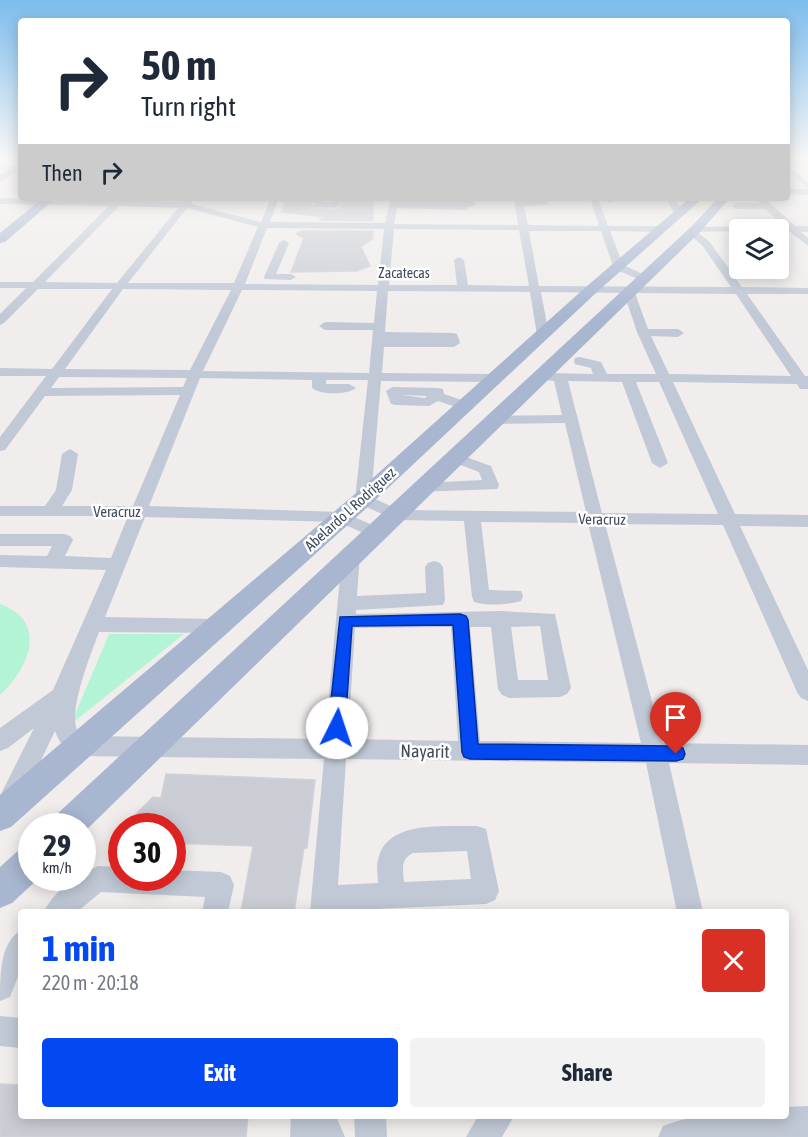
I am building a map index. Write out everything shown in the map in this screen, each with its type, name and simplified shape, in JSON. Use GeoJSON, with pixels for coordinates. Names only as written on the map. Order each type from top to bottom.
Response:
{"type":"FeatureCollection","features":[{"type":"Feature","properties":{"kind":"main road"},"geometry":{"type":"LineString","coordinates":[[0,239],[34,211]]}},
{"type":"Feature","properties":{"kind":"main road","name":"Abelardo L Rodriguez"},"geometry":{"type":"LineString","coordinates":[[2,814],[363,499],[659,229],[671,211]]}},
{"type":"Feature","properties":{"kind":"main road"},"geometry":{"type":"LineString","coordinates":[[82,813],[495,420],[550,377],[636,284],[719,211]]}},
{"type":"Feature","properties":{"kind":"main road"},"geometry":{"type":"LineString","coordinates":[[0,891],[18,874]]}},
{"type":"Feature","properties":{"kind":"street"},"geometry":{"type":"LineString","coordinates":[[0,321],[108,211]]}},
{"type":"Feature","properties":{"kind":"street"},"geometry":{"type":"LineString","coordinates":[[0,447],[54,372],[180,211]]}},
{"type":"Feature","properties":{"kind":"street"},"geometry":{"type":"LineString","coordinates":[[223,211],[271,225],[296,236]]}},
{"type":"Feature","properties":{"kind":"street"},"geometry":{"type":"LineString","coordinates":[[273,211],[263,261],[269,277],[353,278]]}},
{"type":"Feature","properties":{"kind":"street"},"geometry":{"type":"LineString","coordinates":[[271,225],[376,211]]}},
{"type":"Feature","properties":{"kind":"street"},"geometry":{"type":"LineString","coordinates":[[392,211],[363,499],[396,515]]}},
{"type":"Feature","properties":{"kind":"street"},"geometry":{"type":"LineString","coordinates":[[399,211],[457,228],[659,229]]}},
{"type":"Feature","properties":{"kind":"street"},"geometry":{"type":"LineString","coordinates":[[403,211],[423,215]]}},
{"type":"Feature","properties":{"kind":"street"},"geometry":{"type":"LineString","coordinates":[[524,211],[522,228],[543,334]]}},
{"type":"Feature","properties":{"kind":"street"},"geometry":{"type":"LineString","coordinates":[[598,211],[618,267],[636,284],[643,332],[808,692]]}},
{"type":"Feature","properties":{"kind":"street"},"geometry":{"type":"LineString","coordinates":[[773,211],[808,243]]}},
{"type":"Feature","properties":{"kind":"street"},"geometry":{"type":"LineString","coordinates":[[457,217],[457,228]]}},
{"type":"Feature","properties":{"kind":"street"},"geometry":{"type":"LineString","coordinates":[[635,217],[635,229]]}},
{"type":"Feature","properties":{"kind":"street"},"geometry":{"type":"LineString","coordinates":[[762,219],[781,218]]}},
{"type":"Feature","properties":{"kind":"street"},"geometry":{"type":"LineString","coordinates":[[789,229],[808,229]]}},
{"type":"Feature","properties":{"kind":"street"},"geometry":{"type":"LineString","coordinates":[[694,231],[729,230]]}},
{"type":"Feature","properties":{"kind":"street"},"geometry":{"type":"LineString","coordinates":[[694,231],[706,243],[806,384]]}},
{"type":"Feature","properties":{"kind":"street"},"geometry":{"type":"LineString","coordinates":[[2,814],[76,665],[195,374],[238,287],[284,243]]}},
{"type":"Feature","properties":{"kind":"street"},"geometry":{"type":"LineString","coordinates":[[459,260],[462,288]]}},
{"type":"Feature","properties":{"kind":"street"},"geometry":{"type":"LineString","coordinates":[[676,280],[735,286]]}},
{"type":"Feature","properties":{"kind":"street","name":"Zacatecas"},"geometry":{"type":"LineString","coordinates":[[0,285],[592,289],[636,284],[735,286],[808,291]]}},
{"type":"Feature","properties":{"kind":"street"},"geometry":{"type":"LineString","coordinates":[[325,326],[379,335],[454,343],[453,337],[379,335]]}},
{"type":"Feature","properties":{"kind":"street"},"geometry":{"type":"LineString","coordinates":[[643,332],[678,333]]}},
{"type":"Feature","properties":{"kind":"street"},"geometry":{"type":"LineString","coordinates":[[580,361],[597,365],[602,378]]}},
{"type":"Feature","properties":{"kind":"street"},"geometry":{"type":"LineString","coordinates":[[0,372],[495,378]]}},
{"type":"Feature","properties":{"kind":"street"},"geometry":{"type":"LineString","coordinates":[[319,375],[319,388],[349,388]]}},
{"type":"Feature","properties":{"kind":"street"},"geometry":{"type":"LineString","coordinates":[[404,376],[406,391],[393,391],[396,401],[429,402],[435,395],[465,406]]}},
{"type":"Feature","properties":{"kind":"street"},"geometry":{"type":"LineString","coordinates":[[689,909],[655,754],[571,419],[550,377],[806,384]]}},
{"type":"Feature","properties":{"kind":"street"},"geometry":{"type":"LineString","coordinates":[[628,379],[660,463]]}},
{"type":"Feature","properties":{"kind":"street"},"geometry":{"type":"LineString","coordinates":[[40,392],[188,391]]}},
{"type":"Feature","properties":{"kind":"street"},"geometry":{"type":"LineString","coordinates":[[495,420],[571,419]]}},
{"type":"Feature","properties":{"kind":"street"},"geometry":{"type":"LineString","coordinates":[[50,511],[64,490],[70,454]]}},
{"type":"Feature","properties":{"kind":"street"},"geometry":{"type":"LineString","coordinates":[[424,488],[491,485],[486,469],[455,458]]}},
{"type":"Feature","properties":{"kind":"street","name":"Veracruz"},"geometry":{"type":"LineString","coordinates":[[0,511],[139,511],[342,517]]}},
{"type":"Feature","properties":{"kind":"street","name":"Veracruz"},"geometry":{"type":"LineString","coordinates":[[396,515],[808,521]]}},
{"type":"Feature","properties":{"kind":"street"},"geometry":{"type":"LineString","coordinates":[[472,516],[481,597],[514,596]]}},
{"type":"Feature","properties":{"kind":"street"},"geometry":{"type":"LineString","coordinates":[[342,517],[376,533]]}},
{"type":"Feature","properties":{"kind":"street"},"geometry":{"type":"LineString","coordinates":[[0,540],[64,540],[53,562]]}},
{"type":"Feature","properties":{"kind":"street"},"geometry":{"type":"LineString","coordinates":[[351,555],[323,905],[392,895]]}},
{"type":"Feature","properties":{"kind":"street"},"geometry":{"type":"LineString","coordinates":[[0,561],[117,564]]}},
{"type":"Feature","properties":{"kind":"street"},"geometry":{"type":"LineString","coordinates":[[345,612],[436,600],[434,567]]}},
{"type":"Feature","properties":{"kind":"street"},"geometry":{"type":"LineString","coordinates":[[345,612],[460,620],[500,618]]}},
{"type":"Feature","properties":{"kind":"street"},"geometry":{"type":"LineString","coordinates":[[460,620],[470,752]]}},
{"type":"Feature","properties":{"kind":"street"},"geometry":{"type":"LineString","coordinates":[[92,624],[218,626]]}},
{"type":"Feature","properties":{"kind":"street"},"geometry":{"type":"LineString","coordinates":[[76,665],[65,728],[69,737],[79,746]]}},
{"type":"Feature","properties":{"kind":"street"},"geometry":{"type":"LineString","coordinates":[[0,741],[61,694]]}},
{"type":"Feature","properties":{"kind":"street","name":"Nayarit"},"geometry":{"type":"LineString","coordinates":[[79,746],[808,755]]}},
{"type":"Feature","properties":{"kind":"street"},"geometry":{"type":"LineString","coordinates":[[60,909],[98,879],[221,885],[216,909]]}},
{"type":"Feature","properties":{"kind":"street"},"geometry":{"type":"LineString","coordinates":[[0,987],[14,949]]}},
{"type":"Feature","properties":{"kind":"street"},"geometry":{"type":"LineString","coordinates":[[0,1031],[18,1033]]}},
{"type":"Feature","properties":{"kind":"street"},"geometry":{"type":"LineString","coordinates":[[306,1137],[307,1119]]}},
{"type":"Feature","properties":{"kind":"street"},"geometry":{"type":"LineString","coordinates":[[321,1119],[329,1137]]}},
{"type":"Feature","properties":{"kind":"street"},"geometry":{"type":"LineString","coordinates":[[370,1119],[371,1137]]}},
{"type":"Feature","properties":{"kind":"street"},"geometry":{"type":"LineString","coordinates":[[482,1137],[496,1119]]}},
{"type":"Feature","properties":{"kind":"street"},"geometry":{"type":"LineString","coordinates":[[674,1137],[737,1120],[807,1125]]}},
{"type":"Feature","properties":{"kind":"green space"},"geometry":{"type":"Polygon","coordinates":[[[0,604],[15,612],[25,622],[29,634],[29,646],[26,659],[19,672],[0,695],[0,604]]]}},
{"type":"Feature","properties":{"kind":"green space"},"geometry":{"type":"Polygon","coordinates":[[[109,634],[184,634],[71,724],[109,634]]]}},
{"type":"Feature","properties":{"kind":"building"},"geometry":{"type":"Polygon","coordinates":[[[373,211],[373,221],[319,220],[325,217],[282,212],[373,211]]]}},
{"type":"Feature","properties":{"kind":"building"},"geometry":{"type":"Polygon","coordinates":[[[302,231],[373,231],[373,238],[361,247],[370,266],[357,271],[291,272],[304,238],[296,234],[302,231]]]}},
{"type":"Feature","properties":{"kind":"building"},"geometry":{"type":"Polygon","coordinates":[[[166,774],[315,780],[307,848],[304,848],[294,909],[242,909],[253,846],[186,844],[186,813],[137,813],[153,797],[161,798],[166,774]]]}},
{"type":"Feature","properties":{"kind":"building"},"geometry":{"type":"Polygon","coordinates":[[[0,1084],[18,1085],[18,1119],[248,1119],[246,1137],[0,1137],[0,1084]]]}},
{"type":"Feature","properties":{"kind":"route"},"geometry":{"type":"LineString","coordinates":[[337,728],[345,621],[460,620],[470,752],[676,754]]}}]}
